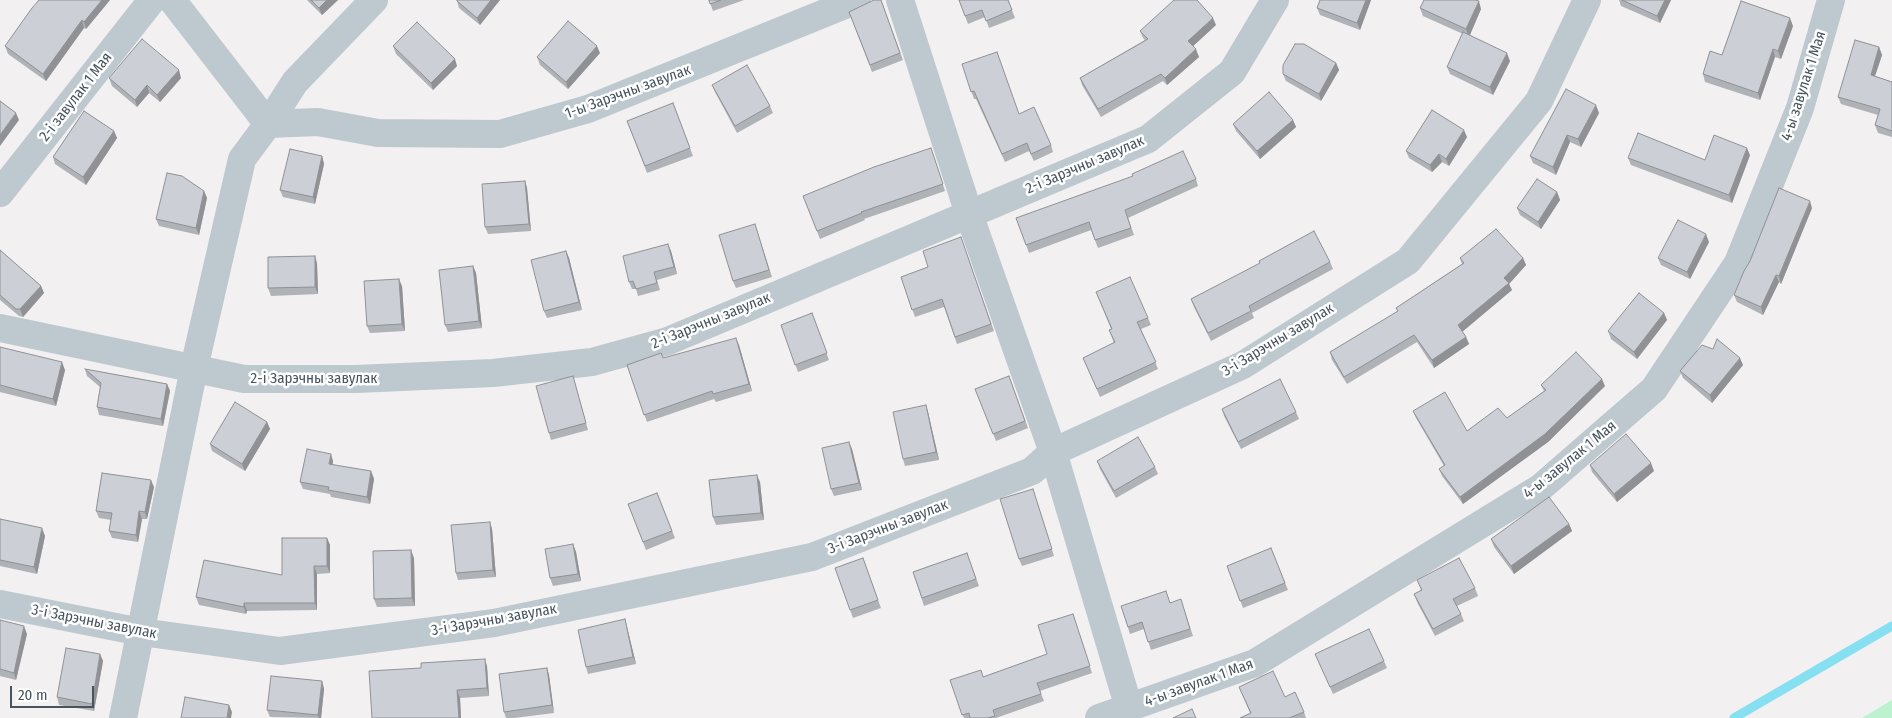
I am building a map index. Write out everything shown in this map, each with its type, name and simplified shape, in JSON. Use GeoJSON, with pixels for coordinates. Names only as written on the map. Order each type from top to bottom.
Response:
{"type":"FeatureCollection","features":[{"type":"Feature","properties":{"kind":"street","name":"2-і завулак 1 Мая"},"geometry":{"type":"LineString","coordinates":[[0,193],[152,0]]}},
{"type":"Feature","properties":{"kind":"street"},"geometry":{"type":"LineString","coordinates":[[172,0],[268,124]]}},
{"type":"Feature","properties":{"kind":"street"},"geometry":{"type":"LineString","coordinates":[[123,718],[194,368],[242,159],[268,124],[295,82],[374,0]]}},
{"type":"Feature","properties":{"kind":"street","name":"1-ы Зарэчны завулак"},"geometry":{"type":"LineString","coordinates":[[268,124],[318,122],[378,133],[500,134],[588,109],[858,0]]}},
{"type":"Feature","properties":{"kind":"street"},"geometry":{"type":"LineString","coordinates":[[900,0],[969,214],[1054,452],[1129,708]]}},
{"type":"Feature","properties":{"kind":"street","name":"2-і Зарэчны завулак"},"geometry":{"type":"LineString","coordinates":[[0,328],[244,380],[356,379],[493,373],[592,362],[668,341],[1148,138],[1232,72],[1275,0]]}},
{"type":"Feature","properties":{"kind":"street","name":"3-і Зарэчны завулак"},"geometry":{"type":"LineString","coordinates":[[0,604],[141,632],[280,651],[494,623],[812,557],[1032,471],[1054,452],[1244,364],[1408,261],[1539,101],[1587,0]]}},
{"type":"Feature","properties":{"kind":"street","name":"4-ы завулак 1 Мая"},"geometry":{"type":"LineString","coordinates":[[1099,718],[1255,663],[1540,488],[1654,389],[1738,263],[1800,108],[1831,0]]}},
{"type":"Feature","properties":{"kind":"green space"},"geometry":{"type":"Polygon","coordinates":[[[1892,700],[1892,718],[1862,718],[1892,700]]]}},
{"type":"Feature","properties":{"kind":"building"},"geometry":{"type":"Polygon","coordinates":[[[39,0],[102,0],[84,22],[82,20],[43,74],[5,46],[39,0]]]}},
{"type":"Feature","properties":{"kind":"building"},"geometry":{"type":"Polygon","coordinates":[[[311,0],[327,0],[319,8],[311,0]]]}},
{"type":"Feature","properties":{"kind":"building"},"geometry":{"type":"Polygon","coordinates":[[[457,0],[491,0],[477,18],[457,0]]]}},
{"type":"Feature","properties":{"kind":"building"},"geometry":{"type":"Polygon","coordinates":[[[709,0],[721,0],[710,4],[709,0]]]}},
{"type":"Feature","properties":{"kind":"building"},"geometry":{"type":"Polygon","coordinates":[[[874,0],[881,0],[900,53],[870,65],[849,12],[874,0]]]}},
{"type":"Feature","properties":{"kind":"building"},"geometry":{"type":"Polygon","coordinates":[[[959,0],[1008,0],[1012,10],[986,21],[982,10],[965,16],[959,0]]]}},
{"type":"Feature","properties":{"kind":"building"},"geometry":{"type":"Polygon","coordinates":[[[1174,0],[1197,0],[1213,18],[1188,41],[1196,49],[1165,78],[1161,74],[1098,109],[1080,78],[1148,39],[1140,31],[1174,0]]]}},
{"type":"Feature","properties":{"kind":"building"},"geometry":{"type":"Polygon","coordinates":[[[1320,0],[1366,0],[1357,23],[1317,8],[1320,0]]]}},
{"type":"Feature","properties":{"kind":"building"},"geometry":{"type":"Polygon","coordinates":[[[1424,0],[1479,1],[1466,29],[1420,8],[1424,0]]]}},
{"type":"Feature","properties":{"kind":"building"},"geometry":{"type":"Polygon","coordinates":[[[1622,0],[1665,0],[1657,16],[1622,0]]]}},
{"type":"Feature","properties":{"kind":"building"},"geometry":{"type":"Polygon","coordinates":[[[1741,1],[1790,18],[1778,51],[1773,49],[1758,93],[1703,74],[1710,51],[1722,55],[1741,1]]]}},
{"type":"Feature","properties":{"kind":"building"},"geometry":{"type":"Polygon","coordinates":[[[568,21],[597,46],[566,82],[537,57],[568,21]]]}},
{"type":"Feature","properties":{"kind":"building"},"geometry":{"type":"Polygon","coordinates":[[[417,22],[455,59],[431,83],[393,46],[417,22]]]}},
{"type":"Feature","properties":{"kind":"building"},"geometry":{"type":"Polygon","coordinates":[[[1463,32],[1507,53],[1490,87],[1447,67],[1463,32]]]}},
{"type":"Feature","properties":{"kind":"building"},"geometry":{"type":"Polygon","coordinates":[[[142,39],[179,70],[157,95],[147,85],[135,100],[109,78],[142,39]]]}},
{"type":"Feature","properties":{"kind":"building"},"geometry":{"type":"Polygon","coordinates":[[[1855,40],[1879,47],[1871,75],[1892,82],[1892,131],[1875,125],[1880,109],[1838,97],[1855,40]]]}},
{"type":"Feature","properties":{"kind":"building"},"geometry":{"type":"Polygon","coordinates":[[[1295,44],[1304,44],[1336,63],[1319,94],[1283,74],[1283,65],[1295,44]]]}},
{"type":"Feature","properties":{"kind":"building"},"geometry":{"type":"Polygon","coordinates":[[[997,52],[1019,114],[1034,107],[1051,145],[1031,154],[1027,143],[1002,154],[974,91],[971,92],[962,64],[997,52]]]}},
{"type":"Feature","properties":{"kind":"building"},"geometry":{"type":"Polygon","coordinates":[[[747,65],[770,106],[735,126],[712,85],[747,65]]]}},
{"type":"Feature","properties":{"kind":"building"},"geometry":{"type":"Polygon","coordinates":[[[1566,89],[1596,105],[1578,139],[1567,135],[1553,167],[1530,156],[1566,89]]]}},
{"type":"Feature","properties":{"kind":"building"},"geometry":{"type":"Polygon","coordinates":[[[1269,92],[1293,120],[1257,151],[1233,124],[1269,92]]]}},
{"type":"Feature","properties":{"kind":"building"},"geometry":{"type":"Polygon","coordinates":[[[0,101],[16,113],[0,135],[0,101]]]}},
{"type":"Feature","properties":{"kind":"building"},"geometry":{"type":"Polygon","coordinates":[[[673,103],[690,148],[645,166],[627,121],[673,103]]]}},
{"type":"Feature","properties":{"kind":"building"},"geometry":{"type":"Polygon","coordinates":[[[1432,110],[1464,130],[1446,159],[1439,154],[1430,165],[1406,151],[1432,110]]]}},
{"type":"Feature","properties":{"kind":"building"},"geometry":{"type":"Polygon","coordinates":[[[84,111],[114,131],[83,177],[53,157],[84,111]]]}},
{"type":"Feature","properties":{"kind":"building"},"geometry":{"type":"Polygon","coordinates":[[[1638,133],[1705,160],[1714,135],[1747,148],[1729,195],[1628,158],[1638,133]]]}},
{"type":"Feature","properties":{"kind":"building"},"geometry":{"type":"Polygon","coordinates":[[[931,148],[943,184],[861,212],[817,231],[803,196],[874,167],[931,148]]]}},
{"type":"Feature","properties":{"kind":"building"},"geometry":{"type":"Polygon","coordinates":[[[290,149],[322,156],[313,197],[280,190],[290,149]]]}},
{"type":"Feature","properties":{"kind":"building"},"geometry":{"type":"Polygon","coordinates":[[[1183,151],[1196,179],[1125,210],[1131,228],[1095,240],[1089,222],[1026,245],[1016,218],[1133,176],[1132,174],[1183,151]]]}},
{"type":"Feature","properties":{"kind":"building"},"geometry":{"type":"Polygon","coordinates":[[[167,173],[182,176],[204,191],[196,228],[156,219],[167,173]]]}},
{"type":"Feature","properties":{"kind":"building"},"geometry":{"type":"Polygon","coordinates":[[[1537,179],[1557,192],[1538,222],[1517,208],[1537,179]]]}},
{"type":"Feature","properties":{"kind":"building"},"geometry":{"type":"Polygon","coordinates":[[[525,181],[529,224],[485,227],[482,184],[525,181]]]}},
{"type":"Feature","properties":{"kind":"building"},"geometry":{"type":"Polygon","coordinates":[[[1779,188],[1810,201],[1779,276],[1776,275],[1761,307],[1734,295],[1750,261],[1779,188]]]}},
{"type":"Feature","properties":{"kind":"building"},"geometry":{"type":"Polygon","coordinates":[[[1678,220],[1706,234],[1687,272],[1658,258],[1678,220]]]}},
{"type":"Feature","properties":{"kind":"building"},"geometry":{"type":"Polygon","coordinates":[[[755,224],[769,270],[733,281],[719,235],[755,224]]]}},
{"type":"Feature","properties":{"kind":"building"},"geometry":{"type":"Polygon","coordinates":[[[1496,229],[1523,258],[1504,278],[1509,283],[1458,325],[1466,337],[1432,360],[1414,335],[1344,377],[1330,352],[1398,311],[1396,308],[1464,263],[1460,258],[1496,229]]]}},
{"type":"Feature","properties":{"kind":"building"},"geometry":{"type":"Polygon","coordinates":[[[1314,231],[1330,262],[1249,306],[1251,311],[1208,333],[1191,299],[1260,263],[1259,261],[1314,231]]]}},
{"type":"Feature","properties":{"kind":"building"},"geometry":{"type":"Polygon","coordinates":[[[961,237],[991,324],[955,337],[942,299],[912,310],[901,277],[928,267],[923,251],[961,237]]]}},
{"type":"Feature","properties":{"kind":"building"},"geometry":{"type":"Polygon","coordinates":[[[668,244],[674,267],[654,272],[657,283],[636,289],[633,281],[629,282],[623,256],[668,244]]]}},
{"type":"Feature","properties":{"kind":"building"},"geometry":{"type":"Polygon","coordinates":[[[0,250],[41,286],[20,309],[16,309],[0,295],[0,250]]]}},
{"type":"Feature","properties":{"kind":"building"},"geometry":{"type":"Polygon","coordinates":[[[566,251],[579,302],[544,311],[531,260],[566,251]]]}},
{"type":"Feature","properties":{"kind":"building"},"geometry":{"type":"Polygon","coordinates":[[[315,256],[315,287],[268,288],[268,257],[315,256]]]}},
{"type":"Feature","properties":{"kind":"building"},"geometry":{"type":"Polygon","coordinates":[[[473,266],[479,321],[445,325],[439,270],[473,266]]]}},
{"type":"Feature","properties":{"kind":"building"},"geometry":{"type":"Polygon","coordinates":[[[1130,277],[1148,318],[1137,322],[1156,362],[1097,389],[1083,358],[1115,342],[1109,330],[1112,329],[1096,292],[1130,277]]]}},
{"type":"Feature","properties":{"kind":"building"},"geometry":{"type":"Polygon","coordinates":[[[399,279],[402,324],[367,326],[364,281],[399,279]]]}},
{"type":"Feature","properties":{"kind":"building"},"geometry":{"type":"Polygon","coordinates":[[[1639,293],[1664,313],[1634,352],[1608,331],[1639,293]]]}},
{"type":"Feature","properties":{"kind":"building"},"geometry":{"type":"Polygon","coordinates":[[[812,313],[827,353],[795,365],[781,325],[812,313]]]}},
{"type":"Feature","properties":{"kind":"building"},"geometry":{"type":"Polygon","coordinates":[[[736,338],[749,384],[713,394],[712,391],[644,415],[627,365],[661,353],[663,358],[736,338]]]}},
{"type":"Feature","properties":{"kind":"building"},"geometry":{"type":"Polygon","coordinates":[[[1717,339],[1740,358],[1710,395],[1680,371],[1702,345],[1713,349],[1717,339]]]}},
{"type":"Feature","properties":{"kind":"building"},"geometry":{"type":"Polygon","coordinates":[[[0,347],[62,362],[53,399],[0,385],[0,347]]]}},
{"type":"Feature","properties":{"kind":"building"},"geometry":{"type":"Polygon","coordinates":[[[1576,352],[1602,379],[1545,434],[1460,497],[1439,469],[1445,465],[1413,411],[1445,392],[1467,431],[1498,408],[1507,418],[1546,390],[1541,385],[1576,352]]]}},
{"type":"Feature","properties":{"kind":"building"},"geometry":{"type":"Polygon","coordinates":[[[85,369],[167,384],[161,419],[97,407],[101,383],[85,369]]]}},
{"type":"Feature","properties":{"kind":"building"},"geometry":{"type":"Polygon","coordinates":[[[573,376],[586,423],[549,433],[536,386],[573,376]]]}},
{"type":"Feature","properties":{"kind":"building"},"geometry":{"type":"Polygon","coordinates":[[[1009,376],[1025,421],[993,434],[975,389],[1009,376]]]}},
{"type":"Feature","properties":{"kind":"building"},"geometry":{"type":"Polygon","coordinates":[[[1280,379],[1296,412],[1238,442],[1222,409],[1280,379]]]}},
{"type":"Feature","properties":{"kind":"building"},"geometry":{"type":"Polygon","coordinates":[[[235,402],[267,422],[242,464],[210,444],[235,402]]]}},
{"type":"Feature","properties":{"kind":"building"},"geometry":{"type":"Polygon","coordinates":[[[926,405],[936,452],[903,459],[893,412],[926,405]]]}},
{"type":"Feature","properties":{"kind":"building"},"geometry":{"type":"Polygon","coordinates":[[[1626,434],[1651,463],[1614,494],[1590,465],[1626,434]]]}},
{"type":"Feature","properties":{"kind":"building"},"geometry":{"type":"Polygon","coordinates":[[[1138,437],[1155,467],[1114,491],[1097,461],[1138,437]]]}},
{"type":"Feature","properties":{"kind":"building"},"geometry":{"type":"Polygon","coordinates":[[[849,442],[859,483],[831,489],[822,448],[849,442]]]}},
{"type":"Feature","properties":{"kind":"building"},"geometry":{"type":"Polygon","coordinates":[[[307,449],[331,454],[329,464],[371,471],[367,497],[328,490],[329,487],[300,482],[307,449]]]}},
{"type":"Feature","properties":{"kind":"building"},"geometry":{"type":"Polygon","coordinates":[[[102,473],[151,480],[145,512],[139,511],[136,535],[109,531],[112,513],[96,511],[102,473]]]}},
{"type":"Feature","properties":{"kind":"building"},"geometry":{"type":"Polygon","coordinates":[[[757,475],[761,513],[713,517],[709,480],[757,475]]]}},
{"type":"Feature","properties":{"kind":"building"},"geometry":{"type":"Polygon","coordinates":[[[1033,489],[1052,549],[1019,559],[1000,499],[1033,489]]]}},
{"type":"Feature","properties":{"kind":"building"},"geometry":{"type":"Polygon","coordinates":[[[657,493],[672,531],[643,542],[628,504],[657,493]]]}},
{"type":"Feature","properties":{"kind":"building"},"geometry":{"type":"Polygon","coordinates":[[[1549,497],[1569,524],[1511,566],[1491,539],[1549,497]]]}},
{"type":"Feature","properties":{"kind":"building"},"geometry":{"type":"Polygon","coordinates":[[[0,519],[42,528],[34,567],[0,560],[0,519]]]}},
{"type":"Feature","properties":{"kind":"building"},"geometry":{"type":"Polygon","coordinates":[[[490,522],[493,570],[456,573],[451,525],[490,522]]]}},
{"type":"Feature","properties":{"kind":"building"},"geometry":{"type":"Polygon","coordinates":[[[282,538],[327,538],[327,566],[314,566],[315,603],[244,603],[244,607],[196,597],[204,560],[282,575],[282,538]]]}},
{"type":"Feature","properties":{"kind":"building"},"geometry":{"type":"Polygon","coordinates":[[[573,544],[578,574],[550,578],[545,549],[573,544]]]}},
{"type":"Feature","properties":{"kind":"building"},"geometry":{"type":"Polygon","coordinates":[[[1271,548],[1285,583],[1240,601],[1227,566],[1271,548]]]}},
{"type":"Feature","properties":{"kind":"building"},"geometry":{"type":"Polygon","coordinates":[[[411,550],[412,598],[374,599],[373,551],[411,550]]]}},
{"type":"Feature","properties":{"kind":"building"},"geometry":{"type":"Polygon","coordinates":[[[967,553],[976,579],[922,598],[913,572],[967,553]]]}},
{"type":"Feature","properties":{"kind":"building"},"geometry":{"type":"Polygon","coordinates":[[[863,558],[878,600],[850,610],[835,568],[863,558]]]}},
{"type":"Feature","properties":{"kind":"building"},"geometry":{"type":"Polygon","coordinates":[[[1459,558],[1475,588],[1453,599],[1461,614],[1433,629],[1414,594],[1422,590],[1417,580],[1459,558]]]}},
{"type":"Feature","properties":{"kind":"building"},"geometry":{"type":"Polygon","coordinates":[[[1166,591],[1170,603],[1181,599],[1190,629],[1148,642],[1142,622],[1128,627],[1121,606],[1166,591]]]}},
{"type":"Feature","properties":{"kind":"building"},"geometry":{"type":"Polygon","coordinates":[[[1073,614],[1090,666],[1037,683],[1041,694],[993,710],[995,716],[970,718],[969,713],[962,715],[950,680],[981,670],[983,677],[1047,654],[1038,625],[1073,614]]]}},
{"type":"Feature","properties":{"kind":"building"},"geometry":{"type":"Polygon","coordinates":[[[625,619],[633,657],[586,667],[578,630],[625,619]]]}},
{"type":"Feature","properties":{"kind":"building"},"geometry":{"type":"Polygon","coordinates":[[[0,620],[24,626],[14,673],[0,669],[0,620]]]}},
{"type":"Feature","properties":{"kind":"building"},"geometry":{"type":"Polygon","coordinates":[[[1369,629],[1384,661],[1330,687],[1315,654],[1369,629]]]}},
{"type":"Feature","properties":{"kind":"building"},"geometry":{"type":"Polygon","coordinates":[[[66,648],[100,654],[92,704],[57,697],[66,648]]]}},
{"type":"Feature","properties":{"kind":"building"},"geometry":{"type":"Polygon","coordinates":[[[485,659],[487,688],[457,690],[459,718],[372,718],[369,671],[421,668],[421,663],[485,659]]]}},
{"type":"Feature","properties":{"kind":"building"},"geometry":{"type":"Polygon","coordinates":[[[547,668],[552,705],[504,712],[499,674],[547,668]]]}},
{"type":"Feature","properties":{"kind":"building"},"geometry":{"type":"Polygon","coordinates":[[[1273,671],[1285,697],[1295,692],[1304,712],[1289,718],[1240,718],[1251,713],[1239,687],[1273,671]]]}},
{"type":"Feature","properties":{"kind":"building"},"geometry":{"type":"Polygon","coordinates":[[[271,676],[322,681],[318,715],[267,710],[271,676]]]}},
{"type":"Feature","properties":{"kind":"building"},"geometry":{"type":"Polygon","coordinates":[[[185,697],[229,705],[227,718],[181,718],[185,697]]]}},
{"type":"Feature","properties":{"kind":"building"},"geometry":{"type":"Polygon","coordinates":[[[1192,709],[1196,718],[1173,718],[1192,709]]]}},
{"type":"Feature","properties":{"kind":"waterway"},"geometry":{"type":"LineString","coordinates":[[1734,718],[1892,626]]}}]}
